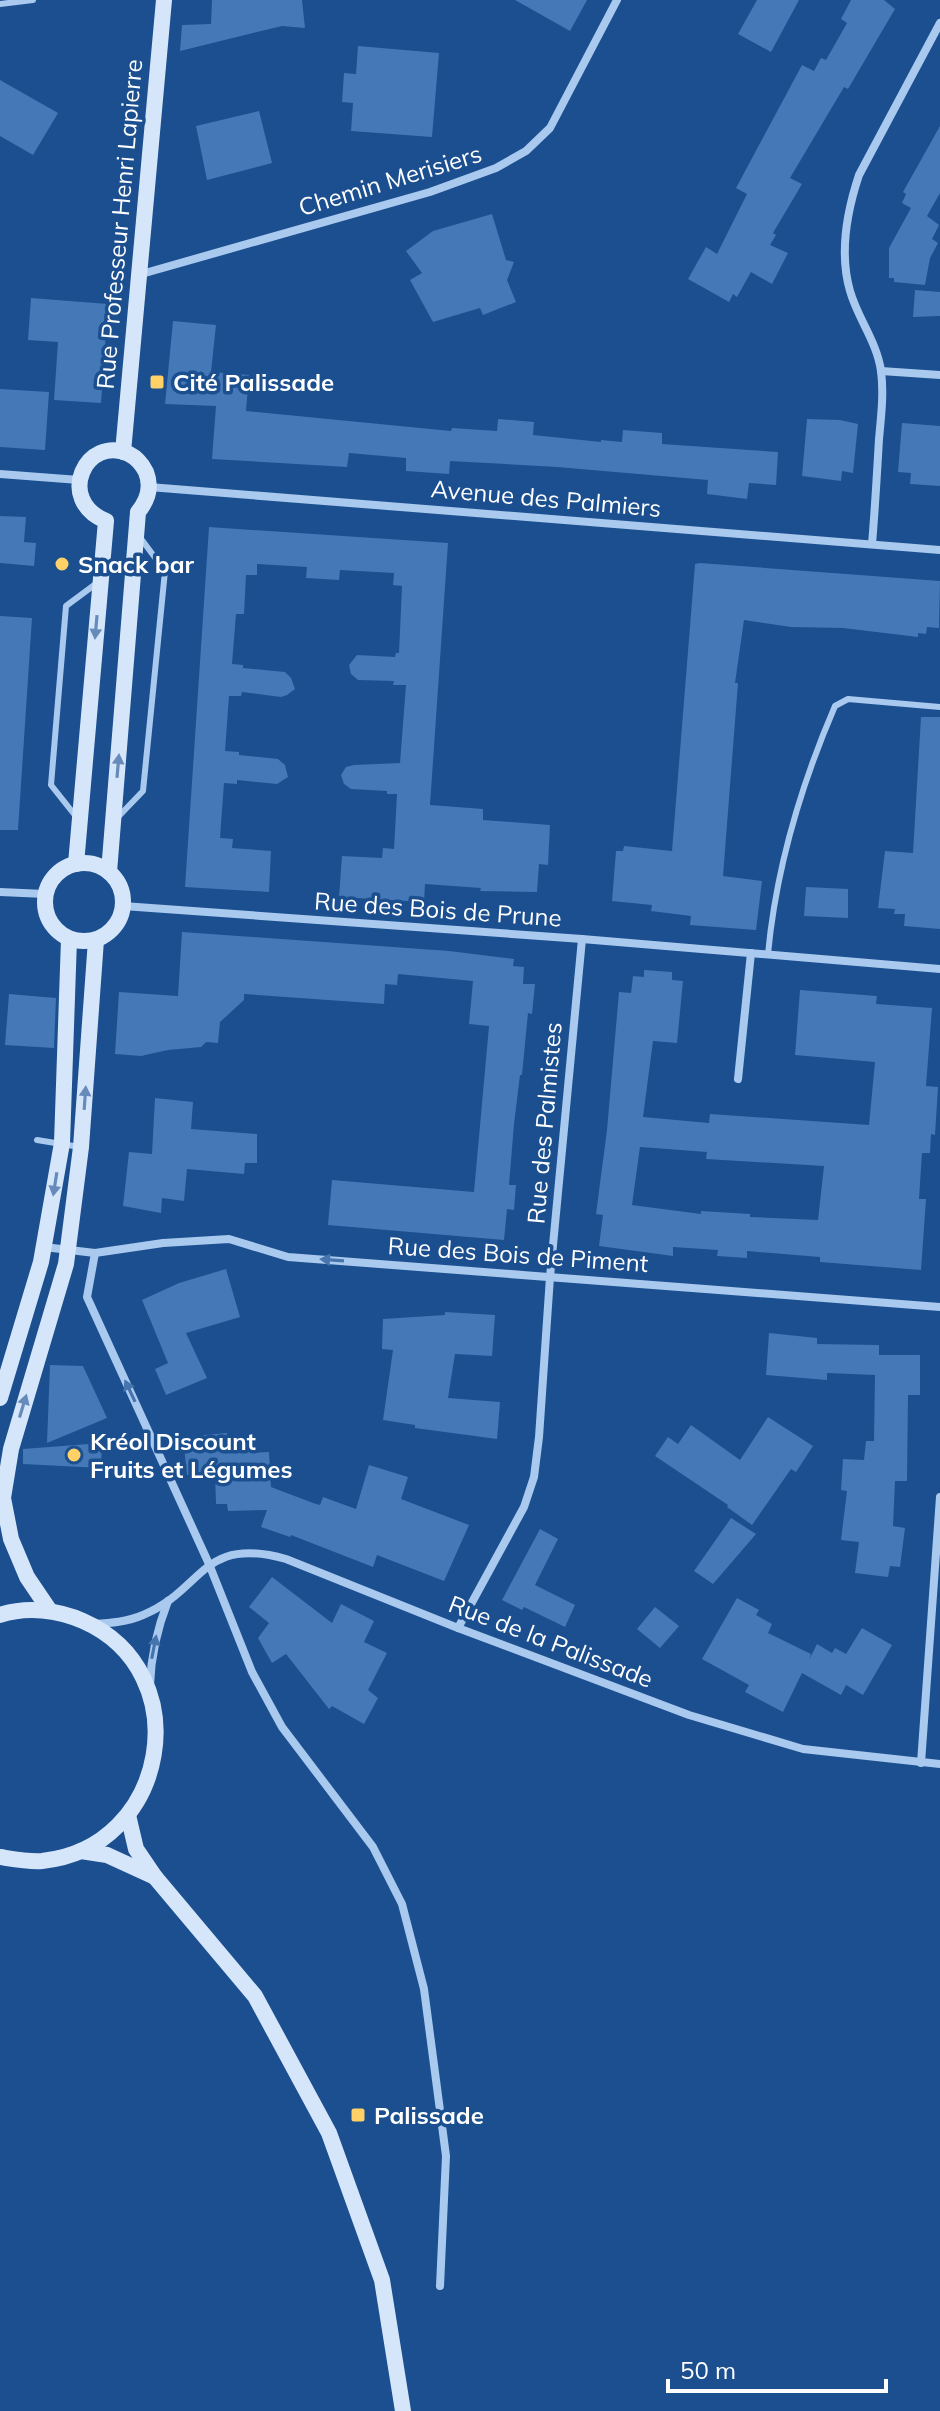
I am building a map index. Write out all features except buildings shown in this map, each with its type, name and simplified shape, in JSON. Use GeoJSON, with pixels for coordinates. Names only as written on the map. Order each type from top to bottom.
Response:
{"type":"FeatureCollection","features":[{"type":"Feature","properties":{"kind":"main road","name":"Rue Professeur Henri Lapierre"},"geometry":{"type":"LineString","coordinates":[[123,452],[164,0]]}},
{"type":"Feature","properties":{"kind":"main road"},"geometry":{"type":"LineString","coordinates":[[76,864],[106,521],[95,517],[81,501],[79,480],[90,460],[111,451],[123,452],[134,456],[142,464],[149,487],[144,505],[138,512],[109,872]]}},
{"type":"Feature","properties":{"kind":"main road"},"geometry":{"type":"LineString","coordinates":[[76,864],[99,866],[109,872],[120,887],[123,906],[115,927],[96,940],[83,942],[69,939],[58,932],[49,921],[45,908],[45,894],[56,874],[76,864]]}},
{"type":"Feature","properties":{"kind":"main road"},"geometry":{"type":"LineString","coordinates":[[0,1398],[44,1247],[62,1143],[69,939]]}},
{"type":"Feature","properties":{"kind":"main road"},"geometry":{"type":"LineString","coordinates":[[50,1611],[27,1577],[11,1539],[3,1498],[11,1449],[66,1264],[81,1147],[96,940]]}},
{"type":"Feature","properties":{"kind":"main road"},"geometry":{"type":"LineString","coordinates":[[0,1615],[12,1611],[50,1611],[70,1616],[90,1624],[118,1645],[137,1668],[150,1695],[156,1745],[142,1794],[128,1815],[107,1836],[81,1851],[42,1861],[0,1857]]}},
{"type":"Feature","properties":{"kind":"main road"},"geometry":{"type":"LineString","coordinates":[[128,1815],[136,1849],[155,1877],[255,1996],[329,2133],[382,2280],[403,2411]]}},
{"type":"Feature","properties":{"kind":"main road"},"geometry":{"type":"LineString","coordinates":[[81,1851],[107,1855],[155,1877]]}},
{"type":"Feature","properties":{"kind":"street","name":"Chemin Merisiers"},"geometry":{"type":"LineString","coordinates":[[138,275],[430,192],[496,168],[526,151],[550,128],[617,0]]}},
{"type":"Feature","properties":{"kind":"street"},"geometry":{"type":"LineString","coordinates":[[872,544],[882,407],[881,371],[878,354],[850,290],[846,259],[850,202],[859,175],[940,23]]}},
{"type":"Feature","properties":{"kind":"street"},"geometry":{"type":"LineString","coordinates":[[881,371],[940,375]]}},
{"type":"Feature","properties":{"kind":"street"},"geometry":{"type":"LineString","coordinates":[[0,474],[79,480]]}},
{"type":"Feature","properties":{"kind":"street","name":"Avenue des Palmiers"},"geometry":{"type":"LineString","coordinates":[[149,487],[940,550]]}},
{"type":"Feature","properties":{"kind":"street"},"geometry":{"type":"LineString","coordinates":[[0,892],[45,894]]}},
{"type":"Feature","properties":{"kind":"street","name":"Rue des Bois de Prune"},"geometry":{"type":"LineString","coordinates":[[123,906],[940,969]]}},
{"type":"Feature","properties":{"kind":"street","name":"Rue des Palmistes"},"geometry":{"type":"LineString","coordinates":[[458,1628],[524,1507],[534,1477],[582,939]]}},
{"type":"Feature","properties":{"kind":"street"},"geometry":{"type":"LineString","coordinates":[[738,1079],[751,953]]}},
{"type":"Feature","properties":{"kind":"street","name":"Rue des Bois de Piment"},"geometry":{"type":"LineString","coordinates":[[44,1247],[95,1253],[163,1243],[229,1239],[288,1257],[940,1307]]}},
{"type":"Feature","properties":{"kind":"street"},"geometry":{"type":"LineString","coordinates":[[95,1253],[87,1297],[209,1564],[252,1672],[282,1727],[373,1847],[402,1904],[424,1989],[446,2156],[440,2286]]}},
{"type":"Feature","properties":{"kind":"street"},"geometry":{"type":"LineString","coordinates":[[921,1763],[940,1497]]}},
{"type":"Feature","properties":{"kind":"street","name":"Rue de la Palissade"},"geometry":{"type":"LineString","coordinates":[[90,1624],[118,1623],[144,1615],[168,1600],[209,1564],[227,1556],[267,1553],[689,1715],[803,1749],[940,1764]]}},
{"type":"Feature","properties":{"kind":"street"},"geometry":{"type":"LineString","coordinates":[[150,1695],[151,1663],[157,1631],[168,1600]]}},
{"type":"Feature","properties":{"kind":"lane"},"geometry":{"type":"LineString","coordinates":[[0,4],[33,0]]}},
{"type":"Feature","properties":{"kind":"lane"},"geometry":{"type":"LineString","coordinates":[[113,822],[143,791],[165,571],[136,533]]}},
{"type":"Feature","properties":{"kind":"lane"},"geometry":{"type":"LineString","coordinates":[[80,822],[51,785],[66,606],[100,581]]}},
{"type":"Feature","properties":{"kind":"lane"},"geometry":{"type":"LineString","coordinates":[[768,954],[772,910],[787,840],[820,739],[835,706],[848,699],[940,707]]}},
{"type":"Feature","properties":{"kind":"lane"},"geometry":{"type":"LineString","coordinates":[[37,1140],[81,1147]]}},
{"type":"Feature","properties":{"kind":"place","name":"Cité Palissade"},"geometry":{"type":"Point","coordinates":[157,382]}},
{"type":"Feature","properties":{"kind":"place","name":"Snack bar"},"geometry":{"type":"Point","coordinates":[62,564]}},
{"type":"Feature","properties":{"kind":"place","name":"Kréol Discount Fruits et Légumes"},"geometry":{"type":"Point","coordinates":[74,1455]}},
{"type":"Feature","properties":{"kind":"place","name":"Palissade"},"geometry":{"type":"Point","coordinates":[358,2115]}}]}
